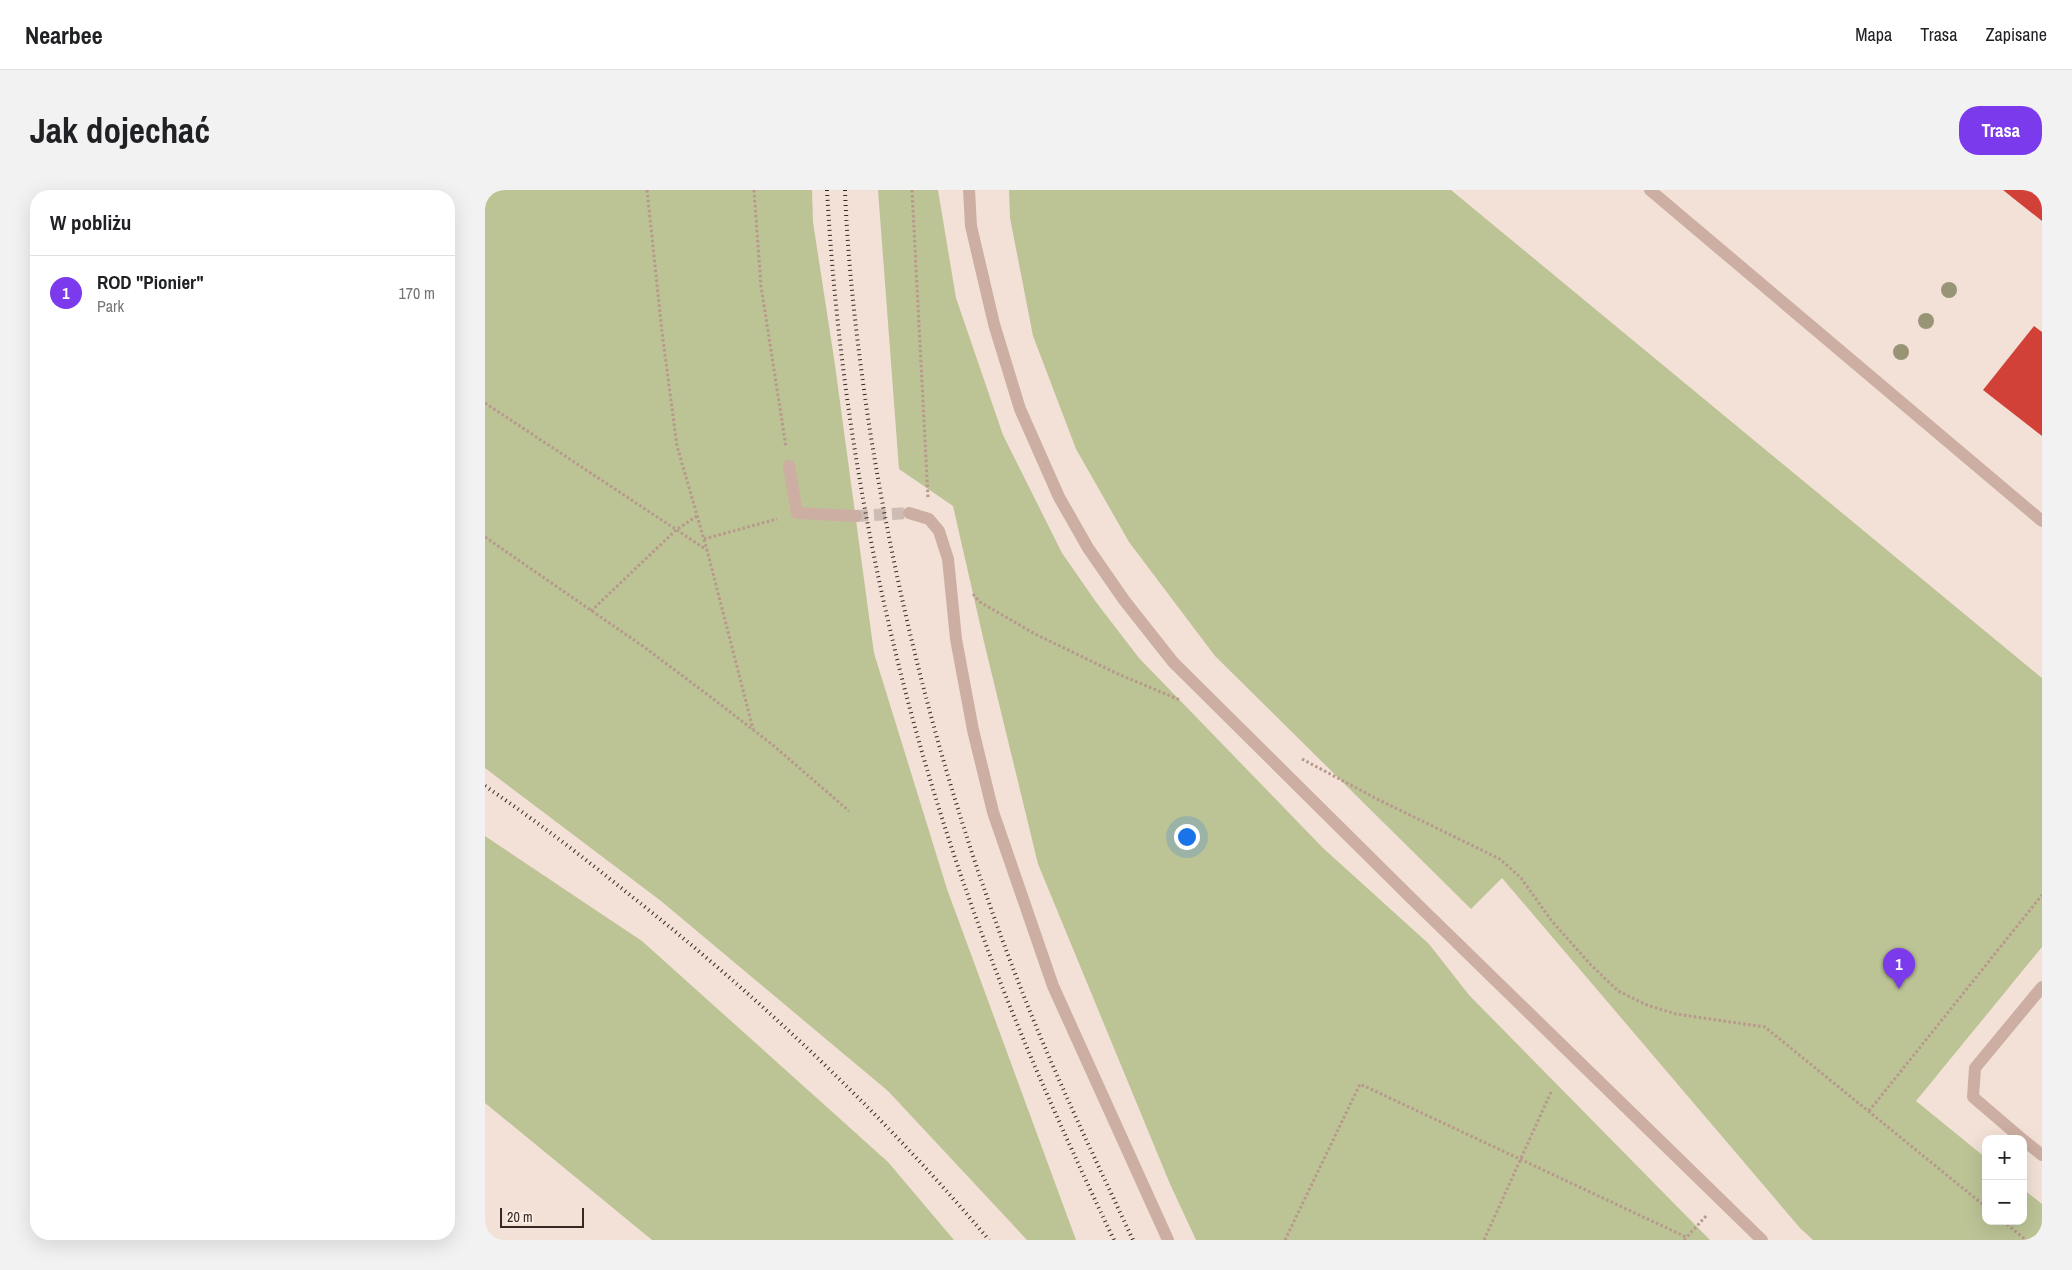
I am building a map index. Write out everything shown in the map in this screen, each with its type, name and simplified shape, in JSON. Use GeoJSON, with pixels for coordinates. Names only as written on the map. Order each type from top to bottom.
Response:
{"type":"FeatureCollection","features":[{"type":"Feature","properties":{"kind":"street"},"geometry":{"type":"LineString","coordinates":[[969,190],[973,235],[994,324],[1020,409],[1059,497],[1088,548],[1124,600],[1173,662],[1412,899],[1762,1240]]}},
{"type":"Feature","properties":{"kind":"street"},"geometry":{"type":"LineString","coordinates":[[1651,190],[2042,521]]}},
{"type":"Feature","properties":{"kind":"street"},"geometry":{"type":"LineString","coordinates":[[789,466],[797,513],[856,516]]}},
{"type":"Feature","properties":{"kind":"street"},"geometry":{"type":"LineString","coordinates":[[909,513],[929,518],[939,531],[948,558],[956,640],[973,730],[993,812],[1053,986],[1097,1087],[1169,1240]]}},
{"type":"Feature","properties":{"kind":"street"},"geometry":{"type":"LineString","coordinates":[[2018,1135],[1973,1098],[1975,1068],[2042,987]]}},
{"type":"Feature","properties":{"kind":"street"},"geometry":{"type":"LineString","coordinates":[[2027,1142],[2042,1155]]}},
{"type":"Feature","properties":{"kind":"path"},"geometry":{"type":"LineString","coordinates":[[647,190],[662,332],[677,446],[707,550],[753,729]]}},
{"type":"Feature","properties":{"kind":"path"},"geometry":{"type":"LineString","coordinates":[[754,190],[761,286],[789,466]]}},
{"type":"Feature","properties":{"kind":"path"},"geometry":{"type":"LineString","coordinates":[[912,190],[929,518]]}},
{"type":"Feature","properties":{"kind":"path"},"geometry":{"type":"LineString","coordinates":[[485,403],[707,550]]}},
{"type":"Feature","properties":{"kind":"path"},"geometry":{"type":"LineString","coordinates":[[704,539],[797,513]]}},
{"type":"Feature","properties":{"kind":"path"},"geometry":{"type":"LineString","coordinates":[[591,611],[676,530],[697,516]]}},
{"type":"Feature","properties":{"kind":"path"},"geometry":{"type":"LineString","coordinates":[[485,537],[644,647],[753,729],[849,811]]}},
{"type":"Feature","properties":{"kind":"path"},"geometry":{"type":"LineString","coordinates":[[968,588],[980,602],[1035,634],[1118,674],[1181,700]]}},
{"type":"Feature","properties":{"kind":"path"},"geometry":{"type":"LineString","coordinates":[[1294,754],[1377,799],[1500,859],[1521,878],[1551,920],[1618,991],[1647,1005],[1676,1014],[1765,1027],[1982,1204]]}},
{"type":"Feature","properties":{"kind":"path"},"geometry":{"type":"LineString","coordinates":[[1869,1111],[2042,895]]}},
{"type":"Feature","properties":{"kind":"path"},"geometry":{"type":"LineString","coordinates":[[1285,1240],[1360,1084],[1685,1239],[1722,1200]]}},
{"type":"Feature","properties":{"kind":"path"},"geometry":{"type":"LineString","coordinates":[[1484,1240],[1522,1160],[1551,1092]]}},
{"type":"Feature","properties":{"kind":"path"},"geometry":{"type":"LineString","coordinates":[[2008,1225],[2026,1240]]}},
{"type":"Feature","properties":{"kind":"green space"},"geometry":{"type":"Polygon","coordinates":[[[485,190],[812,190],[813,222],[835,365],[874,653],[947,889],[1076,1240],[1027,1240],[888,1091],[661,901],[485,768],[485,190]]]}},
{"type":"Feature","properties":{"kind":"green space"},"geometry":{"type":"Polygon","coordinates":[[[878,190],[938,190],[956,298],[1003,435],[1062,553],[1096,602],[1139,658],[1323,848],[1429,944],[1469,995],[1710,1240],[1196,1240],[1170,1184],[1038,864],[953,506],[899,469],[878,190]]]}},
{"type":"Feature","properties":{"kind":"green space"},"geometry":{"type":"Polygon","coordinates":[[[1009,190],[1451,190],[2042,678],[2042,947],[1916,1101],[1982,1155],[1982,1225],[2027,1225],[2027,1192],[2042,1204],[2042,1240],[1813,1240],[1800,1228],[1502,878],[1471,909],[1215,656],[1129,542],[1076,449],[1033,336],[1010,218],[1009,190]]]}},
{"type":"Feature","properties":{"kind":"green space"},"geometry":{"type":"Polygon","coordinates":[[[485,836],[642,941],[888,1162],[954,1240],[652,1240],[485,1103],[485,836]]]}},
{"type":"Feature","properties":{"kind":"building"},"geometry":{"type":"Polygon","coordinates":[[[2003,190],[2042,190],[2042,221],[2003,190]]]}},
{"type":"Feature","properties":{"kind":"building"},"geometry":{"type":"Polygon","coordinates":[[[2034,326],[2042,332],[2042,436],[1983,390],[2034,326]]]}},
{"type":"Feature","properties":{"kind":"tunnel"},"geometry":{"type":"LineString","coordinates":[[856,516],[909,513]]}},
{"type":"Feature","properties":{"kind":"railway"},"geometry":{"type":"LineString","coordinates":[[827,190],[844,378],[858,471],[896,656],[948,837],[979,926],[1043,1084],[1114,1240]]}},
{"type":"Feature","properties":{"kind":"railway"},"geometry":{"type":"LineString","coordinates":[[845,190],[848,251],[854,311],[870,431],[898,580],[934,727],[978,872],[1031,1014],[1133,1240]]}},
{"type":"Feature","properties":{"kind":"railway"},"geometry":{"type":"LineString","coordinates":[[485,786],[577,853],[678,934],[773,1016],[863,1102],[989,1240]]}},
{"type":"Feature","properties":{"kind":"place","name":"ROD \"Pionier\""},"geometry":{"type":"Point","coordinates":[1899,989]}}]}
